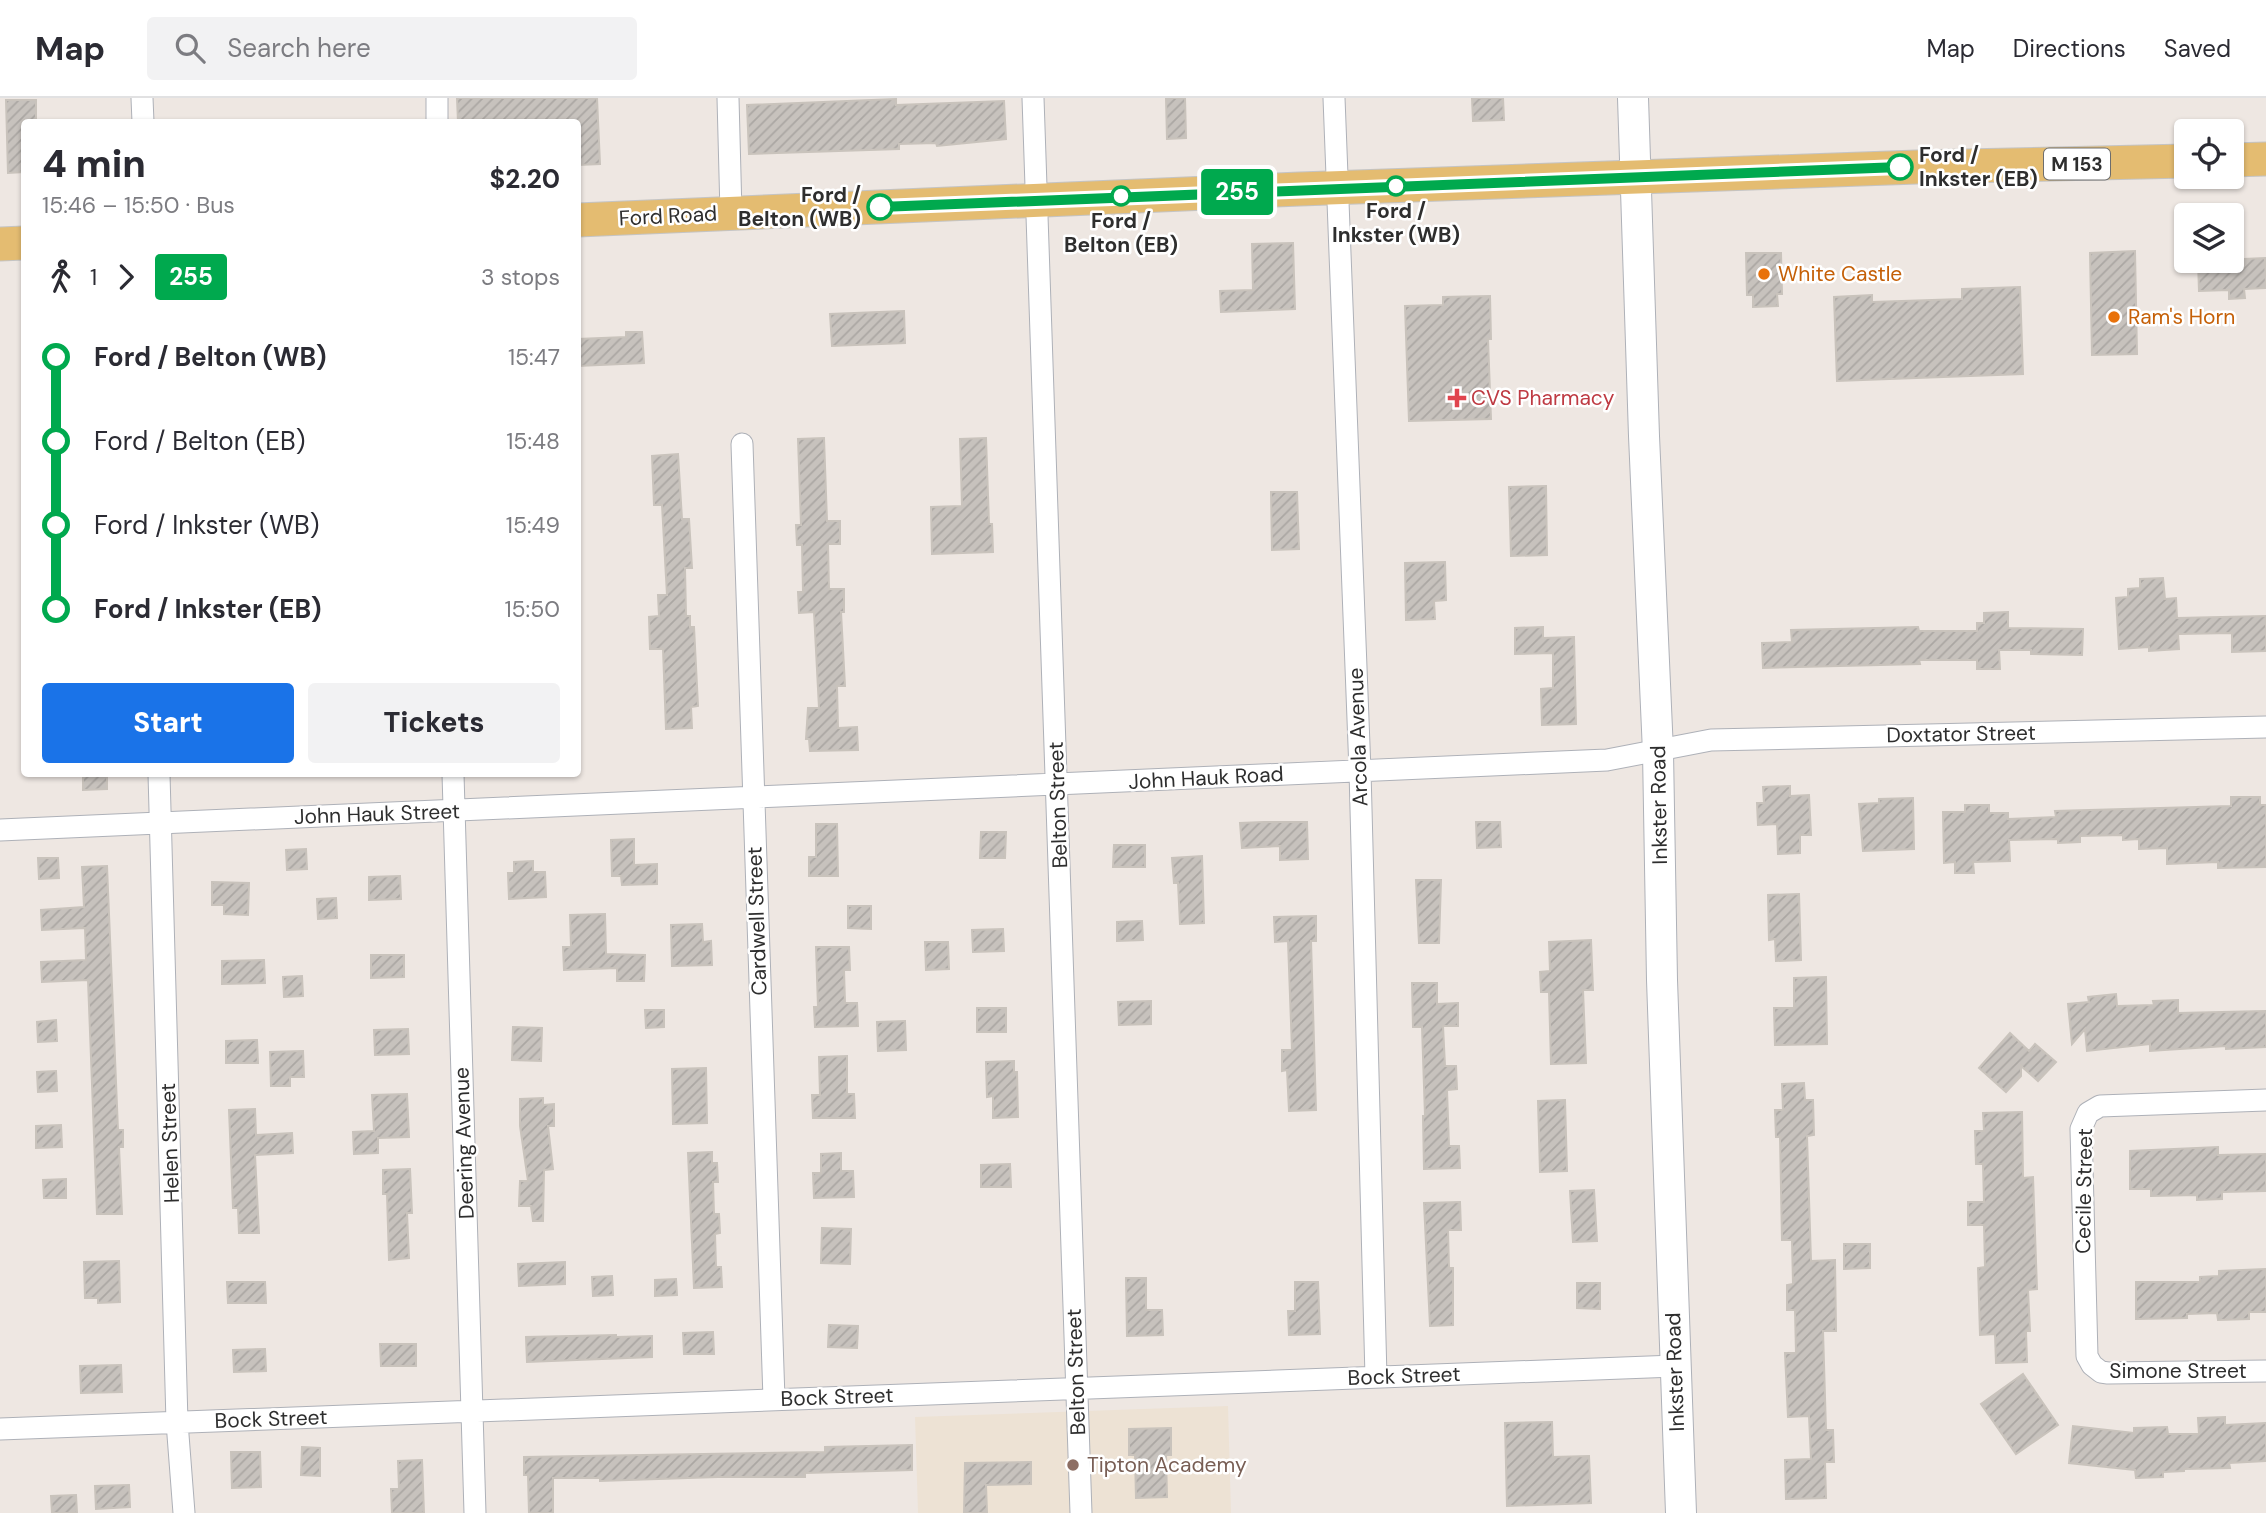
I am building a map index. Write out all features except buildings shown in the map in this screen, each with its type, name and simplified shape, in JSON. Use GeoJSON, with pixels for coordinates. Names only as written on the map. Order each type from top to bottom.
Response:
{"type":"FeatureCollection","features":[{"type":"Feature","properties":{"kind":"main road","name":"Inkster Road"},"geometry":{"type":"LineString","coordinates":[[1633,98],[1658,752],[1662,979],[1681,1513]]}},
{"type":"Feature","properties":{"kind":"main road"},"geometry":{"type":"LineString","coordinates":[[2244,160],[2266,159]]}},
{"type":"Feature","properties":{"kind":"main road","name":"Ford Road"},"geometry":{"type":"LineString","coordinates":[[581,220],[1336,188],[1917,167],[2174,161]]}},
{"type":"Feature","properties":{"kind":"main road"},"geometry":{"type":"LineString","coordinates":[[0,244],[21,243]]}},
{"type":"Feature","properties":{"kind":"street"},"geometry":{"type":"LineString","coordinates":[[142,98],[143,119]]}},
{"type":"Feature","properties":{"kind":"street"},"geometry":{"type":"LineString","coordinates":[[436,98],[437,119]]}},
{"type":"Feature","properties":{"kind":"street"},"geometry":{"type":"LineString","coordinates":[[727,98],[731,213]]}},
{"type":"Feature","properties":{"kind":"street","name":"Belton Street"},"geometry":{"type":"LineString","coordinates":[[1033,98],[1081,1513]]}},
{"type":"Feature","properties":{"kind":"street","name":"Arcola Avenue"},"geometry":{"type":"LineString","coordinates":[[1334,98],[1360,771],[1376,1377]]}},
{"type":"Feature","properties":{"kind":"street","name":"Cardwell Street"},"geometry":{"type":"LineString","coordinates":[[742,444],[774,1399]]}},
{"type":"Feature","properties":{"kind":"street","name":"Doxtator Street"},"geometry":{"type":"LineString","coordinates":[[1658,752],[1712,740],[2266,727]]}},
{"type":"Feature","properties":{"kind":"street","name":"John Hauk Road"},"geometry":{"type":"LineString","coordinates":[[753,799],[1619,760],[1658,752]]}},
{"type":"Feature","properties":{"kind":"street","name":"Helen Street"},"geometry":{"type":"LineString","coordinates":[[159,777],[177,1422],[184,1513]]}},
{"type":"Feature","properties":{"kind":"street","name":"Deering Avenue"},"geometry":{"type":"LineString","coordinates":[[453,777],[475,1513]]}},
{"type":"Feature","properties":{"kind":"street","name":"John Hauk Street"},"geometry":{"type":"LineString","coordinates":[[0,830],[753,799]]}},
{"type":"Feature","properties":{"kind":"street","name":"Cecile Street"},"geometry":{"type":"LineString","coordinates":[[2092,1365],[2087,1356],[2084,1296],[2082,1122],[2088,1113],[2100,1106],[2266,1100]]}},
{"type":"Feature","properties":{"kind":"street","name":"Simone Street"},"geometry":{"type":"LineString","coordinates":[[2092,1365],[2101,1372],[2108,1373],[2266,1371]]}},
{"type":"Feature","properties":{"kind":"street","name":"Bock Street"},"geometry":{"type":"LineString","coordinates":[[0,1429],[1675,1366]]}},
{"type":"Feature","properties":{"kind":"shaded area","name":"Tipton Academy"},"geometry":{"type":"Polygon","coordinates":[[[1228,1406],[1231,1513],[918,1513],[915,1417],[1228,1406]]]}},
{"type":"Feature","properties":{"kind":"bus line","name":"255"},"geometry":{"type":"LineString","coordinates":[[880,207],[1900,167]]}},
{"type":"Feature","properties":{"kind":"place","name":"Ford / Inkster (EB)"},"geometry":{"type":"Point","coordinates":[1900,167]}},
{"type":"Feature","properties":{"kind":"place","name":"Ford / Inkster (WB)"},"geometry":{"type":"Point","coordinates":[1396,186]}},
{"type":"Feature","properties":{"kind":"place","name":"Ford / Belton (EB)"},"geometry":{"type":"Point","coordinates":[1121,196]}},
{"type":"Feature","properties":{"kind":"place","name":"Ford / Belton (WB)"},"geometry":{"type":"Point","coordinates":[880,207]}},
{"type":"Feature","properties":{"kind":"place","name":"White Castle"},"geometry":{"type":"Point","coordinates":[1764,274]}},
{"type":"Feature","properties":{"kind":"place","name":"Ram's Horn"},"geometry":{"type":"Point","coordinates":[2114,317]}},
{"type":"Feature","properties":{"kind":"place","name":"CVS Pharmacy"},"geometry":{"type":"Point","coordinates":[1457,398]}},
{"type":"Feature","properties":{"kind":"place","name":"Tipton Academy"},"geometry":{"type":"Point","coordinates":[1073,1465]}}]}
